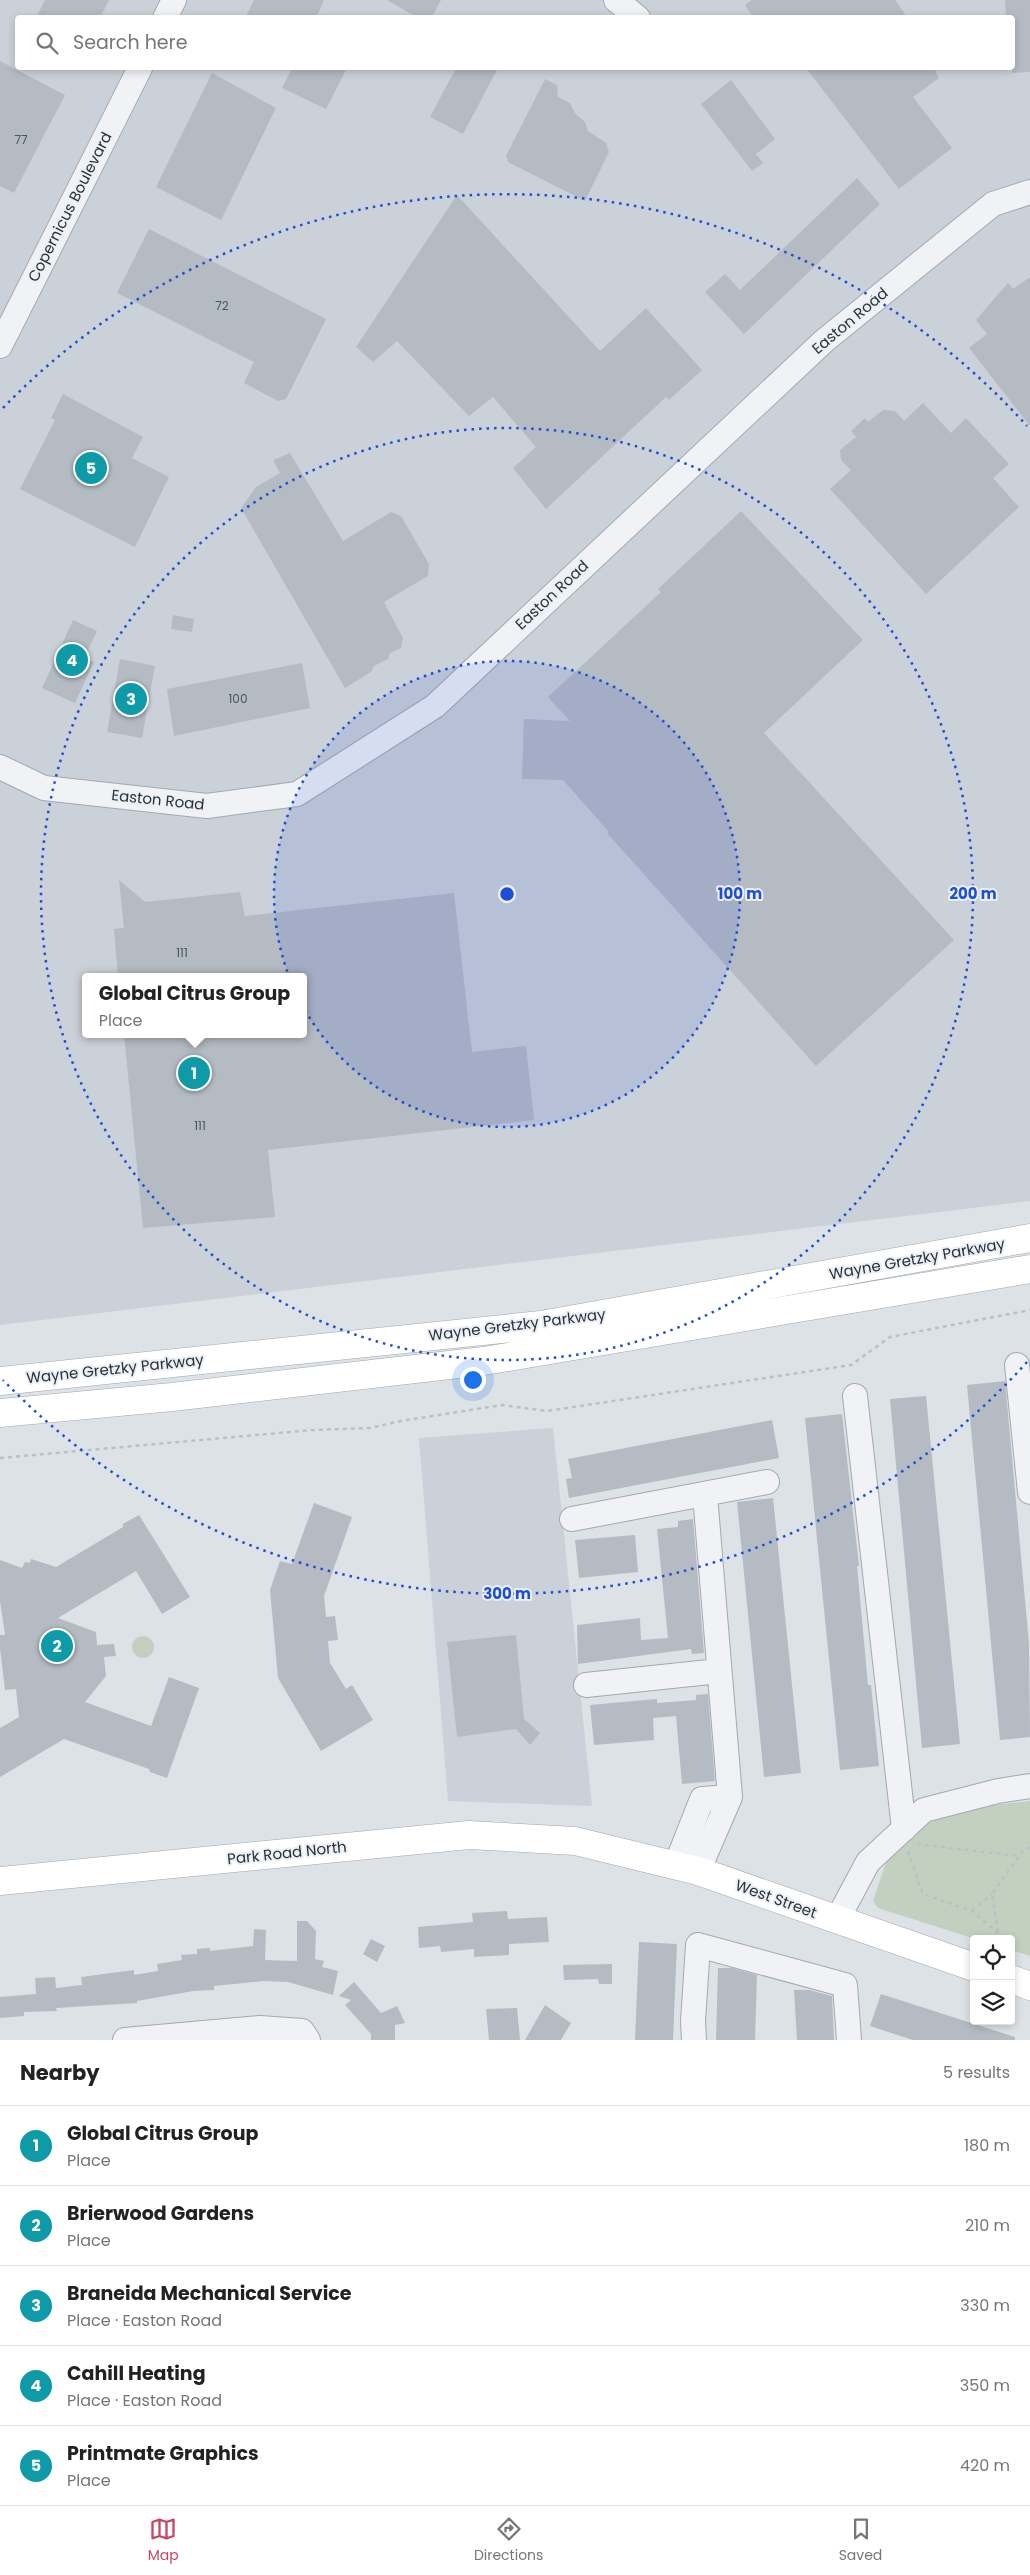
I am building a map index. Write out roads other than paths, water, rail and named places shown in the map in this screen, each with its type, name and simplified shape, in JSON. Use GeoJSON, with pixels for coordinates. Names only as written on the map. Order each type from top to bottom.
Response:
{"type":"FeatureCollection","features":[{"type":"Feature","properties":{"kind":"main road","name":"Wayne Gretzky Parkway"},"geometry":{"type":"LineString","coordinates":[[0,1381],[541,1325],[1030,1238]]}},
{"type":"Feature","properties":{"kind":"main road","name":"Wayne Gretzky Parkway"},"geometry":{"type":"LineString","coordinates":[[0,1413],[172,1397],[484,1362],[1030,1269]]}},
{"type":"Feature","properties":{"kind":"main road","name":"Park Road North"},"geometry":{"type":"LineString","coordinates":[[0,1881],[469,1835],[575,1841]]}},
{"type":"Feature","properties":{"kind":"main road","name":"West Street"},"geometry":{"type":"LineString","coordinates":[[575,1841],[687,1868],[970,1966]]}},
{"type":"Feature","properties":{"kind":"main road"},"geometry":{"type":"LineString","coordinates":[[1014,1980],[1030,1986]]}},
{"type":"Feature","properties":{"kind":"street"},"geometry":{"type":"LineString","coordinates":[[166,15],[174,0]]}},
{"type":"Feature","properties":{"kind":"street"},"geometry":{"type":"LineString","coordinates":[[616,0],[634,15]]}},
{"type":"Feature","properties":{"kind":"street","name":"Copernicus Boulevard"},"geometry":{"type":"LineString","coordinates":[[0,346],[139,70]]}},
{"type":"Feature","properties":{"kind":"street","name":"Easton Road"},"geometry":{"type":"LineString","coordinates":[[0,767],[44,788],[207,806],[297,794],[435,706],[824,341],[992,204],[1030,192]]}},
{"type":"Feature","properties":{"kind":"street"},"geometry":{"type":"LineString","coordinates":[[1017,1365],[1030,1492]]}},
{"type":"Feature","properties":{"kind":"street"},"geometry":{"type":"LineString","coordinates":[[855,1396],[905,1837]]}},
{"type":"Feature","properties":{"kind":"street"},"geometry":{"type":"LineString","coordinates":[[572,1519],[768,1482]]}},
{"type":"Feature","properties":{"kind":"street"},"geometry":{"type":"LineString","coordinates":[[687,1868],[730,1797],[705,1495]]}},
{"type":"Feature","properties":{"kind":"street"},"geometry":{"type":"LineString","coordinates":[[586,1685],[719,1671]]}},
{"type":"Feature","properties":{"kind":"street"},"geometry":{"type":"LineString","coordinates":[[837,1920],[868,1862],[905,1837],[924,1810],[998,1791],[1030,1786]]}},
{"type":"Feature","properties":{"kind":"street"},"geometry":{"type":"LineString","coordinates":[[694,2040],[698,1945],[845,1985],[848,2040]]}},
{"type":"Feature","properties":{"kind":"street"},"geometry":{"type":"LineString","coordinates":[[125,2040],[260,2028],[302,2031],[308,2040]]}},
{"type":"Feature","properties":{"kind":"place","name":"Printmate Graphics"},"geometry":{"type":"Point","coordinates":[91,468]}},
{"type":"Feature","properties":{"kind":"place","name":"Cahill Heating"},"geometry":{"type":"Point","coordinates":[72,660]}},
{"type":"Feature","properties":{"kind":"place","name":"Braneida Mechanical Service"},"geometry":{"type":"Point","coordinates":[131,699]}},
{"type":"Feature","properties":{"kind":"place","name":"Global Citrus Group"},"geometry":{"type":"Point","coordinates":[194,1073]}},
{"type":"Feature","properties":{"kind":"place","name":"Brierwood Gardens"},"geometry":{"type":"Point","coordinates":[57,1646]}}]}
